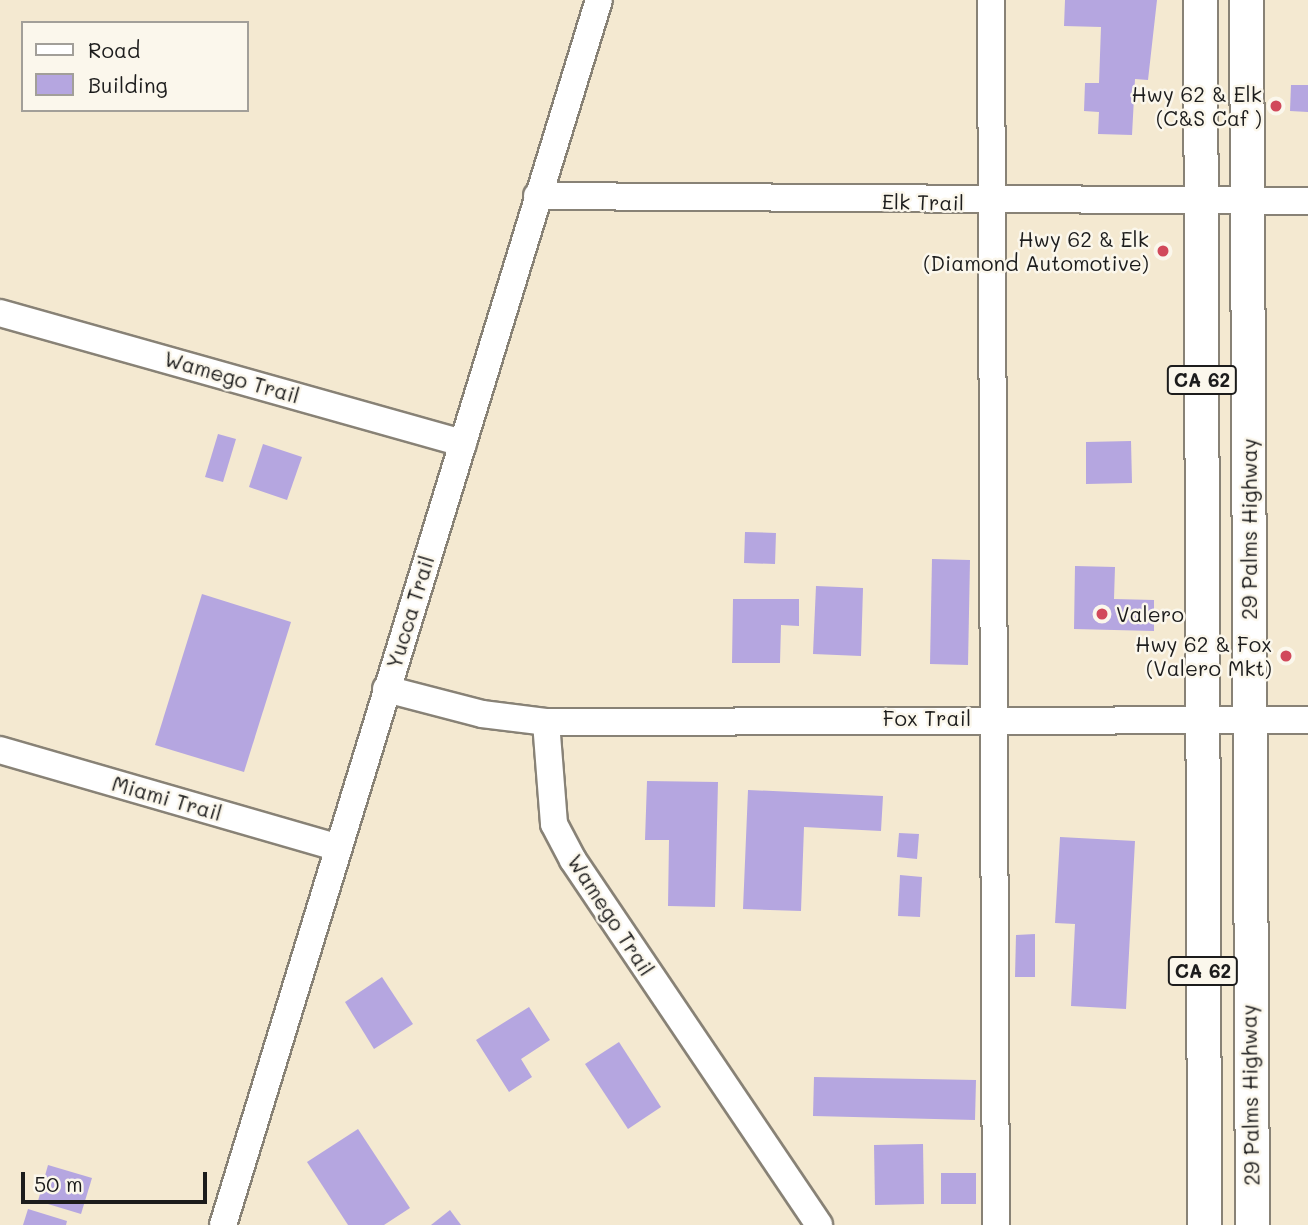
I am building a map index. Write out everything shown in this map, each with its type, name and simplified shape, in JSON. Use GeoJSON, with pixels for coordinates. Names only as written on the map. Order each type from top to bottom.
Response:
{"type":"FeatureCollection","features":[{"type":"Feature","properties":{"kind":"main road","name":"CA 62"},"geometry":{"type":"LineString","coordinates":[[1200,0],[1204,1225]]}},
{"type":"Feature","properties":{"kind":"main road","name":"29 Palms Highway"},"geometry":{"type":"LineString","coordinates":[[1246,0],[1252,1225]]}},
{"type":"Feature","properties":{"kind":"street","name":"Yucca Trail"},"geometry":{"type":"LineString","coordinates":[[230,1222],[335,847],[599,0]]}},
{"type":"Feature","properties":{"kind":"street"},"geometry":{"type":"LineString","coordinates":[[991,0],[996,1225]]}},
{"type":"Feature","properties":{"kind":"street","name":"Elk Trail"},"geometry":{"type":"LineString","coordinates":[[537,196],[993,204],[1308,201]]}},
{"type":"Feature","properties":{"kind":"street","name":"Wamego Trail"},"geometry":{"type":"LineString","coordinates":[[0,313],[463,443]]}},
{"type":"Feature","properties":{"kind":"street"},"geometry":{"type":"LineString","coordinates":[[386,690],[482,714],[546,722]]}},
{"type":"Feature","properties":{"kind":"street","name":"Fox Trail"},"geometry":{"type":"LineString","coordinates":[[546,722],[1203,716],[1308,720]]}},
{"type":"Feature","properties":{"kind":"street","name":"Wamego Trail"},"geometry":{"type":"LineString","coordinates":[[546,722],[554,824],[573,860],[819,1225]]}},
{"type":"Feature","properties":{"kind":"street","name":"Miami Trail"},"geometry":{"type":"LineString","coordinates":[[0,750],[335,847]]}},
{"type":"Feature","properties":{"kind":"building"},"geometry":{"type":"Polygon","coordinates":[[[1065,0],[1157,0],[1148,80],[1135,79],[1132,135],[1098,134],[1099,112],[1084,111],[1085,83],[1099,83],[1101,27],[1064,26],[1065,0]]]}},
{"type":"Feature","properties":{"kind":"building"},"geometry":{"type":"Polygon","coordinates":[[[1291,85],[1308,85],[1308,112],[1290,111],[1291,85]]]}},
{"type":"Feature","properties":{"kind":"building"},"geometry":{"type":"Polygon","coordinates":[[[218,434],[236,439],[223,482],[205,477],[218,434]]]}},
{"type":"Feature","properties":{"kind":"building"},"geometry":{"type":"Polygon","coordinates":[[[1131,441],[1132,483],[1086,484],[1086,442],[1131,441]]]}},
{"type":"Feature","properties":{"kind":"building"},"geometry":{"type":"Polygon","coordinates":[[[263,444],[302,457],[287,500],[249,487],[263,444]]]}},
{"type":"Feature","properties":{"kind":"building"},"geometry":{"type":"Polygon","coordinates":[[[745,532],[776,533],[775,564],[744,563],[745,532]]]}},
{"type":"Feature","properties":{"kind":"building"},"geometry":{"type":"Polygon","coordinates":[[[932,559],[970,560],[968,665],[930,664],[932,559]]]}},
{"type":"Feature","properties":{"kind":"building"},"geometry":{"type":"Polygon","coordinates":[[[1075,566],[1115,567],[1114,599],[1154,600],[1154,631],[1074,629],[1075,566]]]}},
{"type":"Feature","properties":{"kind":"building"},"geometry":{"type":"Polygon","coordinates":[[[816,586],[863,588],[861,656],[813,654],[816,586]]]}},
{"type":"Feature","properties":{"kind":"building"},"geometry":{"type":"Polygon","coordinates":[[[202,594],[291,622],[244,772],[155,745],[202,594]]]}},
{"type":"Feature","properties":{"kind":"building"},"geometry":{"type":"Polygon","coordinates":[[[733,599],[799,599],[799,626],[781,625],[780,663],[732,663],[733,599]]]}},
{"type":"Feature","properties":{"kind":"building"},"geometry":{"type":"Polygon","coordinates":[[[647,781],[718,782],[715,907],[668,906],[669,840],[645,840],[647,781]]]}},
{"type":"Feature","properties":{"kind":"building"},"geometry":{"type":"Polygon","coordinates":[[[748,790],[883,796],[881,831],[804,827],[801,911],[743,909],[748,790]]]}},
{"type":"Feature","properties":{"kind":"building"},"geometry":{"type":"Polygon","coordinates":[[[899,833],[919,834],[917,859],[897,857],[899,833]]]}},
{"type":"Feature","properties":{"kind":"building"},"geometry":{"type":"Polygon","coordinates":[[[1060,837],[1135,841],[1126,1009],[1071,1006],[1075,924],[1055,923],[1060,837]]]}},
{"type":"Feature","properties":{"kind":"building"},"geometry":{"type":"Polygon","coordinates":[[[900,875],[922,877],[920,917],[898,916],[900,875]]]}},
{"type":"Feature","properties":{"kind":"building"},"geometry":{"type":"Polygon","coordinates":[[[1035,934],[1035,977],[1015,977],[1016,935],[1035,934]]]}},
{"type":"Feature","properties":{"kind":"building"},"geometry":{"type":"Polygon","coordinates":[[[382,977],[413,1024],[374,1049],[345,1002],[382,977]]]}},
{"type":"Feature","properties":{"kind":"building"},"geometry":{"type":"Polygon","coordinates":[[[529,1007],[550,1040],[521,1059],[532,1077],[509,1092],[476,1040],[529,1007]]]}},
{"type":"Feature","properties":{"kind":"building"},"geometry":{"type":"Polygon","coordinates":[[[619,1042],[661,1107],[628,1129],[585,1064],[619,1042]]]}},
{"type":"Feature","properties":{"kind":"building"},"geometry":{"type":"Polygon","coordinates":[[[814,1077],[976,1080],[975,1120],[813,1116],[814,1077]]]}},
{"type":"Feature","properties":{"kind":"building"},"geometry":{"type":"Polygon","coordinates":[[[358,1129],[410,1208],[384,1225],[348,1225],[307,1162],[358,1129]]]}},
{"type":"Feature","properties":{"kind":"building"},"geometry":{"type":"Polygon","coordinates":[[[923,1144],[924,1204],[875,1205],[874,1145],[923,1144]]]}},
{"type":"Feature","properties":{"kind":"building"},"geometry":{"type":"Polygon","coordinates":[[[48,1165],[92,1178],[81,1214],[38,1201],[48,1165]]]}},
{"type":"Feature","properties":{"kind":"building"},"geometry":{"type":"Polygon","coordinates":[[[941,1173],[976,1173],[976,1204],[941,1204],[941,1173]]]}},
{"type":"Feature","properties":{"kind":"building"},"geometry":{"type":"Polygon","coordinates":[[[28,1209],[67,1221],[66,1225],[23,1225],[28,1209]]]}},
{"type":"Feature","properties":{"kind":"building"},"geometry":{"type":"Polygon","coordinates":[[[450,1210],[461,1225],[431,1225],[450,1210]]]}},
{"type":"Feature","properties":{"kind":"place","name":"Hwy 62 & Elk (C&S Caf )"},"geometry":{"type":"Point","coordinates":[1276,106]}},
{"type":"Feature","properties":{"kind":"place","name":"Hwy 62 & Elk (Diamond Automotive)"},"geometry":{"type":"Point","coordinates":[1163,251]}},
{"type":"Feature","properties":{"kind":"place","name":"Valero"},"geometry":{"type":"Point","coordinates":[1102,614]}},
{"type":"Feature","properties":{"kind":"place","name":"Hwy 62 & Fox (Valero Mkt)"},"geometry":{"type":"Point","coordinates":[1286,656]}}]}
